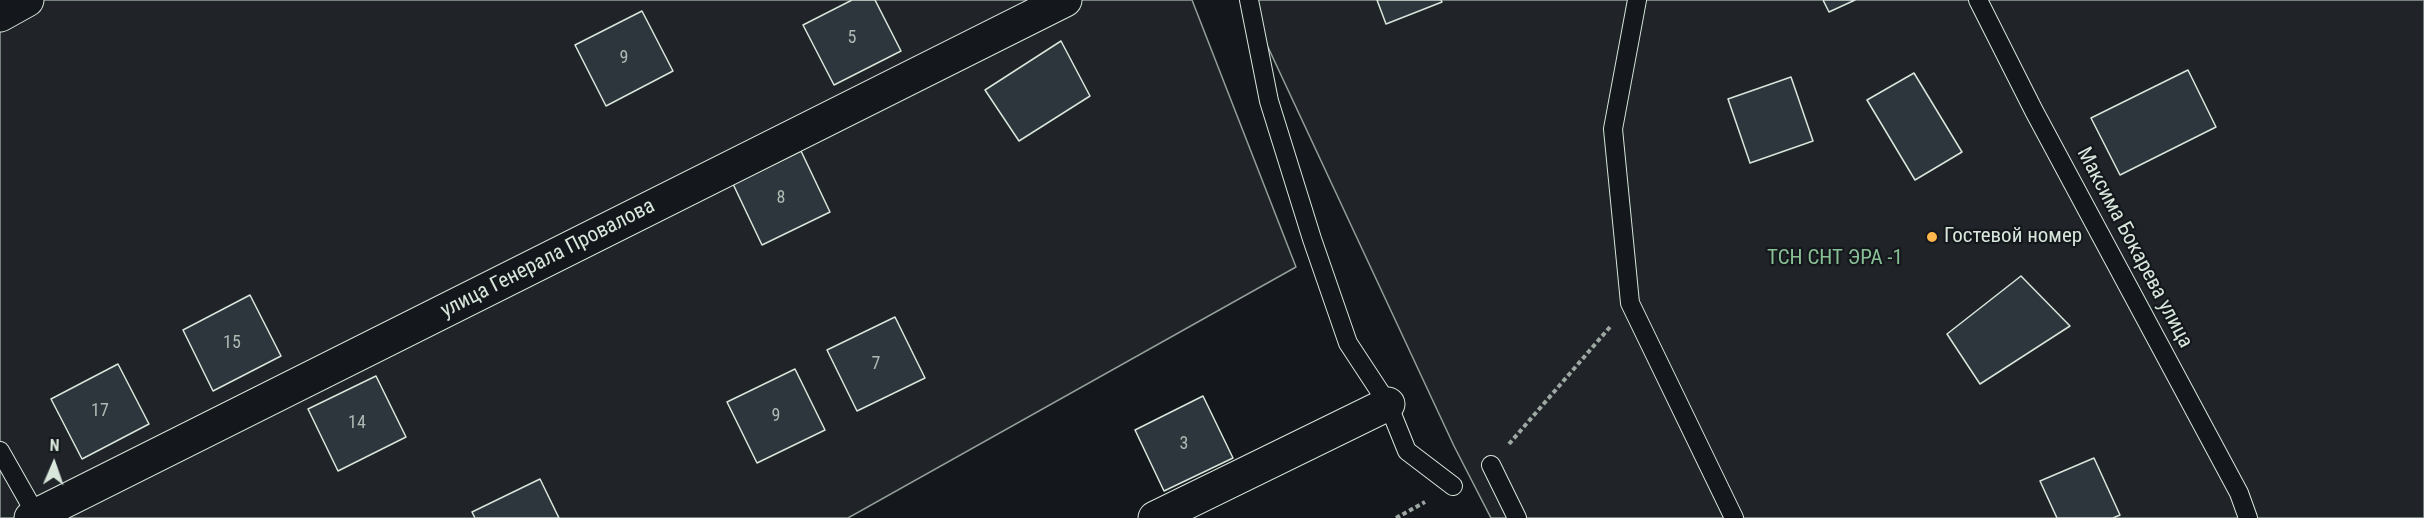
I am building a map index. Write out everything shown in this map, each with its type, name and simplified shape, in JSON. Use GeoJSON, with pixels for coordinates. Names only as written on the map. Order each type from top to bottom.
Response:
{"type":"FeatureCollection","features":[{"type":"Feature","properties":{"kind":"street"},"geometry":{"type":"LineString","coordinates":[[0,15],[27,0]]}},
{"type":"Feature","properties":{"kind":"street","name":"улица Генерала Провалова"},"geometry":{"type":"LineString","coordinates":[[35,517],[1065,0]]}},
{"type":"Feature","properties":{"kind":"street"},"geometry":{"type":"LineString","coordinates":[[1155,518],[1388,404]]}},
{"type":"Feature","properties":{"kind":"lane"},"geometry":{"type":"LineString","coordinates":[[1249,0],[1269,101],[1315,249],[1348,343],[1388,404],[1407,451],[1453,486]]}},
{"type":"Feature","properties":{"kind":"lane"},"geometry":{"type":"LineString","coordinates":[[1637,0],[1613,129],[1630,303],[1734,518]]}},
{"type":"Feature","properties":{"kind":"lane","name":"Максима Бокарева улица"},"geometry":{"type":"LineString","coordinates":[[1978,0],[2034,111],[2239,493],[2248,518]]}},
{"type":"Feature","properties":{"kind":"lane"},"geometry":{"type":"LineString","coordinates":[[0,451],[35,517]]}},
{"type":"Feature","properties":{"kind":"lane"},"geometry":{"type":"LineString","coordinates":[[1491,465],[1517,518]]}},
{"type":"Feature","properties":{"kind":"path"},"geometry":{"type":"LineString","coordinates":[[1491,465],[1630,303]]}},
{"type":"Feature","properties":{"kind":"path"},"geometry":{"type":"LineString","coordinates":[[1396,518],[1453,486]]}},
{"type":"Feature","properties":{"kind":"green space"},"geometry":{"type":"Polygon","coordinates":[[[0,0],[1192,0],[1296,267],[848,518],[0,518],[0,0]]]}},
{"type":"Feature","properties":{"kind":"green space","name":"ТСН СНТ ЭРА -1"},"geometry":{"type":"Polygon","coordinates":[[[1246,0],[2424,0],[2424,518],[1491,518],[1454,446],[1246,0]]]}},
{"type":"Feature","properties":{"kind":"building"},"geometry":{"type":"Polygon","coordinates":[[[852,0],[875,0],[901,51],[834,85],[803,25],[852,0]]]}},
{"type":"Feature","properties":{"kind":"building"},"geometry":{"type":"Polygon","coordinates":[[[1377,0],[1441,0],[1442,2],[1386,24],[1377,0]]]}},
{"type":"Feature","properties":{"kind":"building"},"geometry":{"type":"Polygon","coordinates":[[[1823,0],[1855,0],[1829,12],[1823,0]]]}},
{"type":"Feature","properties":{"kind":"building"},"geometry":{"type":"Polygon","coordinates":[[[642,11],[673,71],[606,106],[575,45],[642,11]]]}},
{"type":"Feature","properties":{"kind":"building"},"geometry":{"type":"Polygon","coordinates":[[[1061,41],[1090,96],[1019,141],[985,90],[1061,41]]]}},
{"type":"Feature","properties":{"kind":"building"},"geometry":{"type":"Polygon","coordinates":[[[2188,70],[2216,127],[2120,175],[2091,118],[2188,70]]]}},
{"type":"Feature","properties":{"kind":"building"},"geometry":{"type":"Polygon","coordinates":[[[1914,73],[1962,152],[1915,180],[1867,100],[1914,73]]]}},
{"type":"Feature","properties":{"kind":"building"},"geometry":{"type":"Polygon","coordinates":[[[1791,77],[1813,141],[1750,163],[1728,99],[1791,77]]]}},
{"type":"Feature","properties":{"kind":"building"},"geometry":{"type":"Polygon","coordinates":[[[801,151],[830,212],[762,245],[733,184],[801,151]]]}},
{"type":"Feature","properties":{"kind":"building"},"geometry":{"type":"Polygon","coordinates":[[[2021,276],[2070,326],[1980,384],[1947,334],[2021,276]]]}},
{"type":"Feature","properties":{"kind":"building"},"geometry":{"type":"Polygon","coordinates":[[[250,295],[281,356],[213,391],[183,330],[250,295]]]}},
{"type":"Feature","properties":{"kind":"building"},"geometry":{"type":"Polygon","coordinates":[[[895,317],[925,378],[857,411],[827,350],[895,317]]]}},
{"type":"Feature","properties":{"kind":"building"},"geometry":{"type":"Polygon","coordinates":[[[118,364],[149,424],[82,459],[51,399],[118,364]]]}},
{"type":"Feature","properties":{"kind":"building"},"geometry":{"type":"Polygon","coordinates":[[[795,369],[825,430],[757,463],[727,402],[795,369]]]}},
{"type":"Feature","properties":{"kind":"building"},"geometry":{"type":"Polygon","coordinates":[[[376,376],[406,437],[338,471],[308,409],[376,376]]]}},
{"type":"Feature","properties":{"kind":"building"},"geometry":{"type":"Polygon","coordinates":[[[1203,396],[1233,458],[1164,491],[1135,430],[1203,396]]]}},
{"type":"Feature","properties":{"kind":"building"},"geometry":{"type":"Polygon","coordinates":[[[2094,458],[2120,515],[2113,518],[2057,518],[2040,481],[2094,458]]]}},
{"type":"Feature","properties":{"kind":"building"},"geometry":{"type":"Polygon","coordinates":[[[540,479],[559,518],[475,518],[472,512],[540,479]]]}},
{"type":"Feature","properties":{"kind":"place","name":"Гостевой номер"},"geometry":{"type":"Point","coordinates":[1932,237]}}]}
